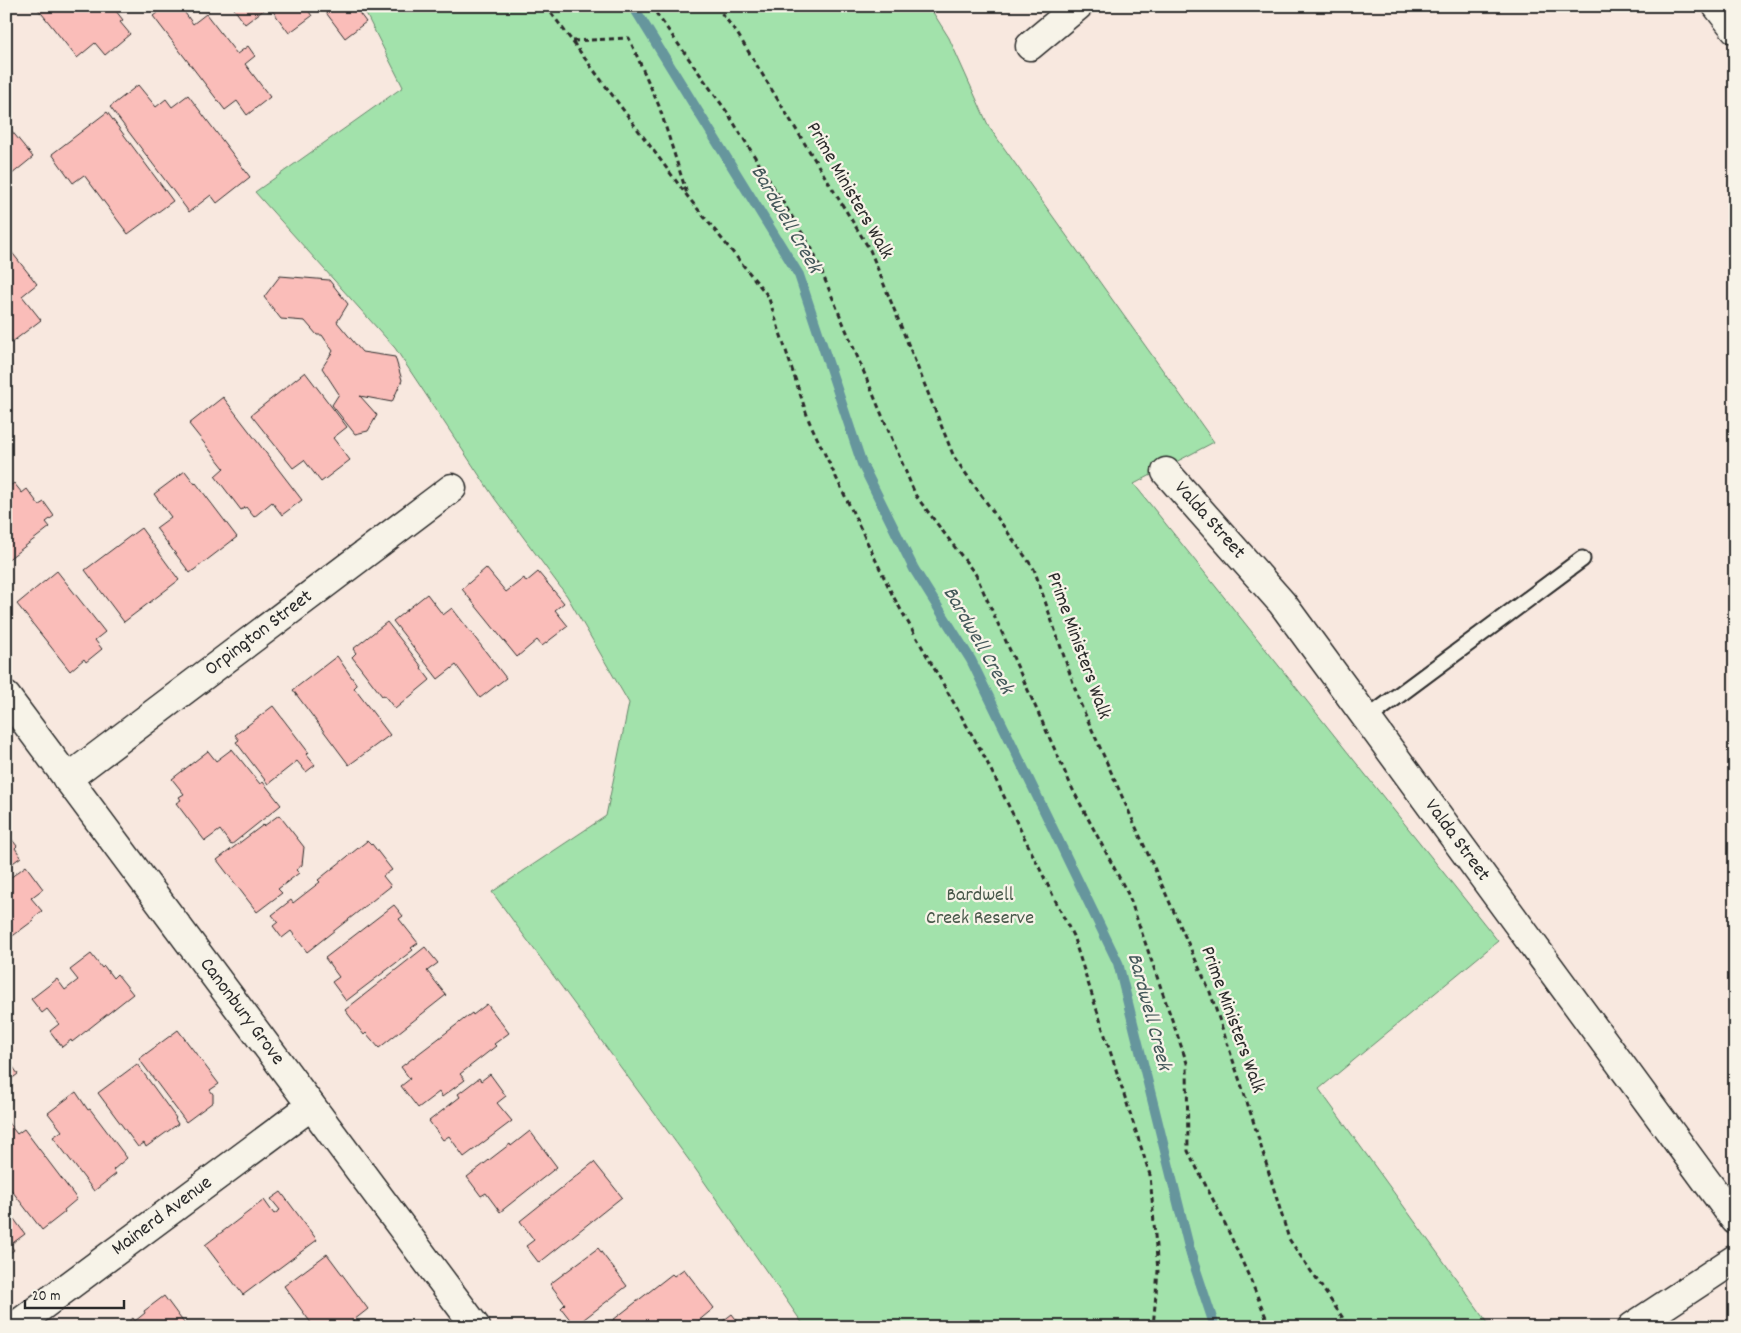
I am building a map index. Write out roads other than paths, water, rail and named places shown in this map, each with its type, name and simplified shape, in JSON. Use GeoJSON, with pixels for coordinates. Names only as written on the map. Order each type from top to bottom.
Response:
{"type":"FeatureCollection","features":[{"type":"Feature","properties":{"kind":"street"},"geometry":{"type":"LineString","coordinates":[[1030,46],[1078,6]]}},
{"type":"Feature","properties":{"kind":"street"},"geometry":{"type":"LineString","coordinates":[[1717,6],[1735,29]]}},
{"type":"Feature","properties":{"kind":"street","name":"Valda Street"},"geometry":{"type":"LineString","coordinates":[[1166,472],[1282,603],[1735,1220]]}},
{"type":"Feature","properties":{"kind":"street","name":"Orpington Street"},"geometry":{"type":"LineString","coordinates":[[67,779],[452,488]]}},
{"type":"Feature","properties":{"kind":"street","name":"Canonbury Grove"},"geometry":{"type":"LineString","coordinates":[[6,696],[476,1327]]}},
{"type":"Feature","properties":{"kind":"street","name":"Mainerd Avenue"},"geometry":{"type":"LineString","coordinates":[[14,1327],[311,1106]]}},
{"type":"Feature","properties":{"kind":"street"},"geometry":{"type":"LineString","coordinates":[[1632,1327],[1735,1259]]}},
{"type":"Feature","properties":{"kind":"lane"},"geometry":{"type":"LineString","coordinates":[[1368,718],[1582,559]]}},
{"type":"Feature","properties":{"kind":"waterway","name":"Bardwell Creek"},"geometry":{"type":"LineString","coordinates":[[633,6],[799,275],[862,464],[914,569],[971,660],[1118,963],[1191,1255],[1215,1327]]}},
{"type":"Feature","properties":{"kind":"park label","name":"Bardwell Creek Reserve"},"geometry":{"type":"Point","coordinates":[980,908]}}]}
